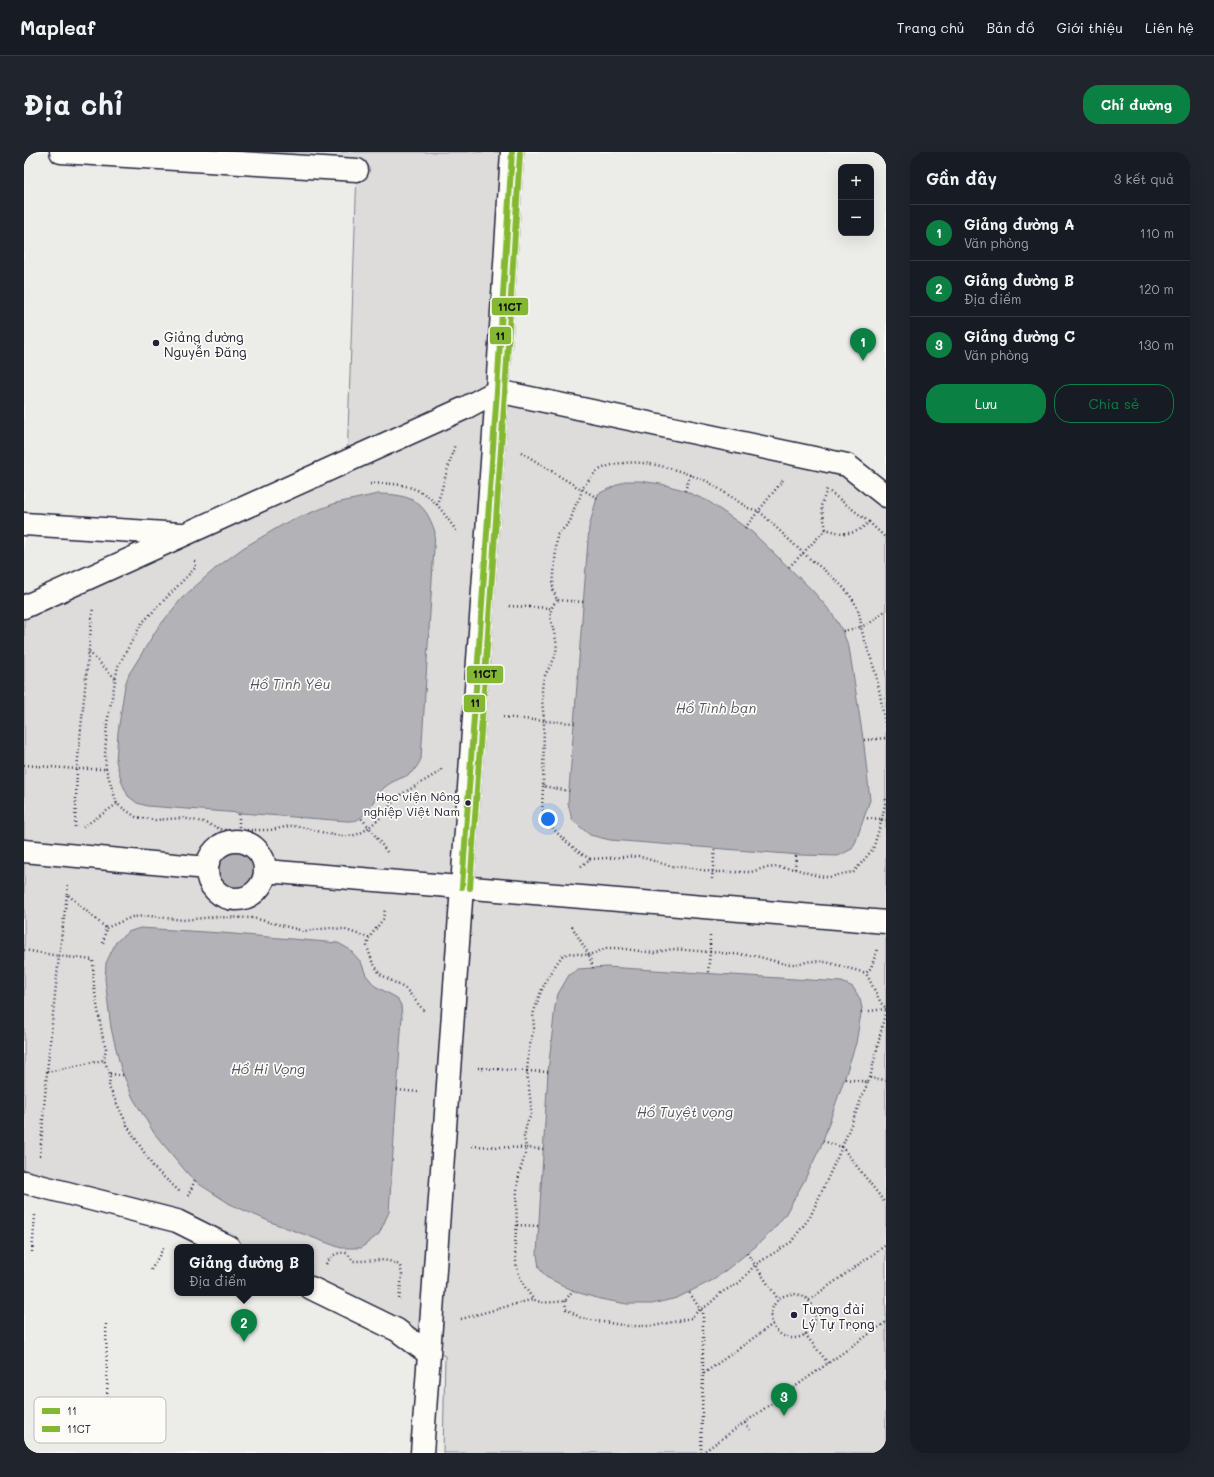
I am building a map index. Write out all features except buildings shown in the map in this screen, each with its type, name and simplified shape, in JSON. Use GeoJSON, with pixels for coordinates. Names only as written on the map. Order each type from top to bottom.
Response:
{"type":"FeatureCollection","features":[{"type":"Feature","properties":{"kind":"street"},"geometry":{"type":"LineString","coordinates":[[61,152],[357,170]]}},
{"type":"Feature","properties":{"kind":"street"},"geometry":{"type":"LineString","coordinates":[[422,1453],[494,435],[512,152]]}},
{"type":"Feature","properties":{"kind":"street"},"geometry":{"type":"LineString","coordinates":[[24,607],[465,408],[497,391],[847,465],[886,496]]}},
{"type":"Feature","properties":{"kind":"street"},"geometry":{"type":"LineString","coordinates":[[24,524],[184,534]]}},
{"type":"Feature","properties":{"kind":"street"},"geometry":{"type":"LineString","coordinates":[[238,841],[249,844],[258,850],[264,860],[265,871],[263,883],[256,892],[246,898],[234,900],[223,896],[214,889],[208,879],[206,868],[210,857],[216,848],[226,842],[238,841]]}},
{"type":"Feature","properties":{"kind":"street"},"geometry":{"type":"LineString","coordinates":[[24,850],[206,868]]}},
{"type":"Feature","properties":{"kind":"street"},"geometry":{"type":"LineString","coordinates":[[265,871],[884,922]]}},
{"type":"Feature","properties":{"kind":"street"},"geometry":{"type":"LineString","coordinates":[[31,1183],[177,1221],[223,1244]]}},
{"type":"Feature","properties":{"kind":"street"},"geometry":{"type":"LineString","coordinates":[[314,1289],[397,1330],[429,1354]]}},
{"type":"Feature","properties":{"kind":"path"},"geometry":{"type":"LineString","coordinates":[[438,505],[465,408]]}},
{"type":"Feature","properties":{"kind":"path"},"geometry":{"type":"LineString","coordinates":[[494,435],[577,488],[582,489],[596,498]]}},
{"type":"Feature","properties":{"kind":"path"},"geometry":{"type":"LineString","coordinates":[[557,600],[553,587],[557,536],[570,522],[582,489],[591,477],[601,469],[616,464],[648,464],[707,481],[748,508],[758,511],[803,553],[844,588],[860,614],[865,645],[878,682],[886,729]]}},
{"type":"Feature","properties":{"kind":"path"},"geometry":{"type":"LineString","coordinates":[[685,491],[690,475]]}},
{"type":"Feature","properties":{"kind":"path"},"geometry":{"type":"LineString","coordinates":[[745,528],[787,475]]}},
{"type":"Feature","properties":{"kind":"path"},"geometry":{"type":"LineString","coordinates":[[368,484],[387,483],[412,486],[438,505],[462,539]]}},
{"type":"Feature","properties":{"kind":"path"},"geometry":{"type":"LineString","coordinates":[[823,486],[869,522],[886,538]]}},
{"type":"Feature","properties":{"kind":"path"},"geometry":{"type":"LineString","coordinates":[[826,529],[821,506],[827,489]]}},
{"type":"Feature","properties":{"kind":"path"},"geometry":{"type":"LineString","coordinates":[[826,529],[847,534],[861,530],[869,522]]}},
{"type":"Feature","properties":{"kind":"path"},"geometry":{"type":"LineString","coordinates":[[789,568],[826,529]]}},
{"type":"Feature","properties":{"kind":"path"},"geometry":{"type":"LineString","coordinates":[[184,534],[195,555],[196,567],[142,623],[118,666],[107,723],[105,755],[106,769],[117,804],[136,816],[155,820],[182,818],[203,822],[223,830],[270,830],[292,826],[339,836],[354,835],[364,831],[378,820],[397,797],[441,771],[443,765]]}},
{"type":"Feature","properties":{"kind":"path"},"geometry":{"type":"LineString","coordinates":[[74,827],[77,769],[96,574]]}},
{"type":"Feature","properties":{"kind":"path"},"geometry":{"type":"LineString","coordinates":[[557,600],[584,602]]}},
{"type":"Feature","properties":{"kind":"path"},"geometry":{"type":"LineString","coordinates":[[557,600],[551,608],[550,616],[556,638],[556,653],[546,674],[543,685],[544,721],[542,786],[544,814],[552,828],[580,853],[590,859]]}},
{"type":"Feature","properties":{"kind":"path"},"geometry":{"type":"LineString","coordinates":[[504,606],[551,608]]}},
{"type":"Feature","properties":{"kind":"path"},"geometry":{"type":"LineString","coordinates":[[843,631],[861,627],[871,622],[886,610]]}},
{"type":"Feature","properties":{"kind":"path"},"geometry":{"type":"LineString","coordinates":[[88,652],[115,679]]}},
{"type":"Feature","properties":{"kind":"path"},"geometry":{"type":"LineString","coordinates":[[498,717],[575,723]]}},
{"type":"Feature","properties":{"kind":"path"},"geometry":{"type":"LineString","coordinates":[[864,740],[886,738]]}},
{"type":"Feature","properties":{"kind":"path"},"geometry":{"type":"LineString","coordinates":[[24,765],[77,769],[106,769]]}},
{"type":"Feature","properties":{"kind":"path"},"geometry":{"type":"LineString","coordinates":[[542,786],[569,791]]}},
{"type":"Feature","properties":{"kind":"path"},"geometry":{"type":"LineString","coordinates":[[593,968],[589,955],[562,896],[576,871],[584,862],[590,859],[638,856],[670,866],[693,868],[712,872],[751,872],[764,868],[776,867],[795,868],[823,876],[847,872],[853,873],[873,849],[886,799]]}},
{"type":"Feature","properties":{"kind":"path"},"geometry":{"type":"LineString","coordinates":[[239,814],[239,830]]}},
{"type":"Feature","properties":{"kind":"path"},"geometry":{"type":"LineString","coordinates":[[360,817],[391,857],[390,882],[383,919],[370,938],[367,946],[372,961],[380,974],[406,989],[451,1046],[465,1068],[548,1072]]}},
{"type":"Feature","properties":{"kind":"path"},"geometry":{"type":"LineString","coordinates":[[864,818],[886,820]]}},
{"type":"Feature","properties":{"kind":"path"},"geometry":{"type":"LineString","coordinates":[[795,868],[796,855]]}},
{"type":"Feature","properties":{"kind":"path"},"geometry":{"type":"LineString","coordinates":[[32,1252],[31,1183],[47,1072],[67,894],[106,928]]}},
{"type":"Feature","properties":{"kind":"path"},"geometry":{"type":"LineString","coordinates":[[106,928],[132,917],[150,916],[183,920],[214,917],[253,918],[304,931],[330,928],[343,929],[370,938]]}},
{"type":"Feature","properties":{"kind":"path"},"geometry":{"type":"LineString","coordinates":[[884,922],[880,943],[871,968],[866,973],[881,1003],[886,1009]]}},
{"type":"Feature","properties":{"kind":"path"},"geometry":{"type":"LineString","coordinates":[[103,943],[106,928]]}},
{"type":"Feature","properties":{"kind":"path"},"geometry":{"type":"LineString","coordinates":[[534,1300],[525,1288],[518,1273],[515,1260],[515,1235],[517,1225],[516,1194],[519,1174],[524,1161],[526,1148],[524,1137],[527,1123],[531,1115],[532,1106],[528,1071],[528,1049],[534,1028],[533,1014],[548,976],[562,956],[569,953],[589,955],[607,948],[654,953],[672,950],[710,952],[708,973]]}},
{"type":"Feature","properties":{"kind":"path"},"geometry":{"type":"LineString","coordinates":[[24,950],[93,960],[94,987],[103,1039],[106,1048],[104,1060],[110,1074],[109,1088],[128,1127],[154,1168],[186,1198]]}},
{"type":"Feature","properties":{"kind":"path"},"geometry":{"type":"LineString","coordinates":[[862,1012],[886,1009]]}},
{"type":"Feature","properties":{"kind":"path"},"geometry":{"type":"LineString","coordinates":[[573,1290],[565,1301],[566,1309],[581,1318],[628,1326],[654,1326],[683,1320],[691,1318],[722,1292],[739,1283],[755,1265],[791,1242],[802,1229],[815,1207],[842,1147],[870,1078],[886,1009]]}},
{"type":"Feature","properties":{"kind":"path"},"geometry":{"type":"LineString","coordinates":[[47,1072],[104,1060]]}},
{"type":"Feature","properties":{"kind":"path"},"geometry":{"type":"LineString","coordinates":[[110,1074],[123,1075]]}},
{"type":"Feature","properties":{"kind":"path"},"geometry":{"type":"LineString","coordinates":[[870,1078],[886,1080]]}},
{"type":"Feature","properties":{"kind":"path"},"geometry":{"type":"LineString","coordinates":[[845,1079],[868,1082]]}},
{"type":"Feature","properties":{"kind":"path"},"geometry":{"type":"LineString","coordinates":[[823,1141],[842,1147],[886,1204]]}},
{"type":"Feature","properties":{"kind":"path"},"geometry":{"type":"LineString","coordinates":[[469,1145],[543,1149]]}},
{"type":"Feature","properties":{"kind":"path"},"geometry":{"type":"LineString","coordinates":[[517,1225],[539,1226]]}},
{"type":"Feature","properties":{"kind":"path"},"geometry":{"type":"LineString","coordinates":[[809,1300],[886,1245]]}},
{"type":"Feature","properties":{"kind":"path"},"geometry":{"type":"LineString","coordinates":[[314,1283],[327,1262],[335,1253],[347,1253],[353,1261],[362,1262],[384,1260],[395,1262],[400,1266],[402,1275],[397,1330]]}},
{"type":"Feature","properties":{"kind":"path"},"geometry":{"type":"LineString","coordinates":[[747,1253],[778,1299]]}},
{"type":"Feature","properties":{"kind":"path"},"geometry":{"type":"LineString","coordinates":[[689,1292],[703,1312],[702,1453]]}},
{"type":"Feature","properties":{"kind":"path"},"geometry":{"type":"LineString","coordinates":[[794,1294],[804,1296],[809,1300],[814,1310],[815,1315],[813,1326],[805,1334],[795,1338],[784,1336],[775,1329],[771,1314],[774,1304],[778,1299],[783,1296],[794,1294]]}},
{"type":"Feature","properties":{"kind":"path"},"geometry":{"type":"LineString","coordinates":[[458,1320],[534,1300],[541,1302],[565,1301]]}},
{"type":"Feature","properties":{"kind":"path"},"geometry":{"type":"LineString","coordinates":[[702,1453],[886,1322]]}},
{"type":"Feature","properties":{"kind":"path"},"geometry":{"type":"LineString","coordinates":[[106,1324],[107,1397]]}},
{"type":"Feature","properties":{"kind":"path"},"geometry":{"type":"LineString","coordinates":[[703,1374],[773,1324]]}},
{"type":"Feature","properties":{"kind":"path"},"geometry":{"type":"LineString","coordinates":[[805,1334],[828,1363]]}},
{"type":"Feature","properties":{"kind":"path"},"geometry":{"type":"LineString","coordinates":[[745,1423],[750,1430]]}},
{"type":"Feature","properties":{"kind":"shaded area","name":"Học viện Nông nghiệp Việt Nam"},"geometry":{"type":"Polygon","coordinates":[[[24,152],[886,152],[886,1453],[24,1453],[24,152]]]}},
{"type":"Feature","properties":{"kind":"shaded area","name":"Học viện Nông nghiệp Việt Nam"},"geometry":{"type":"Polygon","coordinates":[[[61,152],[512,152],[499,390],[847,465],[886,496],[886,1453],[443,1453],[445,1356],[314,1290],[314,1244],[220,1244],[24,1182],[24,607],[347,461],[357,170],[61,152]]]}},
{"type":"Feature","properties":{"kind":"water","name":"Hồ Tình bạn"},"geometry":{"type":"Polygon","coordinates":[[[625,481],[640,481],[661,484],[680,489],[708,501],[752,532],[812,590],[831,612],[840,626],[849,647],[864,745],[870,800],[852,849],[838,856],[800,855],[610,840],[590,835],[572,820],[568,803],[589,527],[598,494],[625,481]]]}},
{"type":"Feature","properties":{"kind":"water","name":"Hồ Tình Yêu"},"geometry":{"type":"Polygon","coordinates":[[[378,494],[389,494],[415,501],[426,513],[435,532],[421,759],[414,771],[385,787],[365,814],[357,820],[352,821],[147,806],[137,803],[128,796],[122,783],[116,761],[118,732],[125,685],[129,674],[157,629],[182,598],[216,568],[243,548],[289,521],[336,503],[378,494]]]}},
{"type":"Feature","properties":{"kind":"water"},"geometry":{"type":"Polygon","coordinates":[[[236,846],[246,848],[254,853],[259,861],[261,871],[259,881],[254,889],[246,894],[236,896],[226,894],[218,889],[213,881],[211,871],[213,861],[218,853],[226,848],[236,846]]]}},
{"type":"Feature","properties":{"kind":"water","name":"Hồ Hi Vọng"},"geometry":{"type":"Polygon","coordinates":[[[140,928],[222,933],[338,943],[349,949],[361,962],[366,975],[375,986],[397,998],[401,1005],[402,1017],[389,1212],[379,1234],[361,1248],[341,1248],[273,1223],[230,1204],[199,1184],[188,1174],[154,1133],[133,1098],[121,1069],[111,1028],[105,979],[106,963],[116,942],[128,932],[140,928]]]}},
{"type":"Feature","properties":{"kind":"water","name":"Hồ Tuyệt vọng"},"geometry":{"type":"Polygon","coordinates":[[[607,967],[842,982],[853,987],[860,999],[862,1008],[856,1043],[821,1146],[785,1215],[772,1231],[755,1247],[715,1279],[677,1298],[652,1304],[627,1304],[600,1299],[576,1292],[546,1277],[539,1268],[537,1254],[548,1072],[555,1006],[558,994],[569,975],[578,969],[607,967]]]}},
{"type":"Feature","properties":{"kind":"transit line","name":"11"},"geometry":{"type":"LineString","coordinates":[[462,887],[497,391],[512,152]]}},
{"type":"Feature","properties":{"kind":"transit line","name":"11CT"},"geometry":{"type":"LineString","coordinates":[[470,888],[505,392],[520,153]]}},
{"type":"Feature","properties":{"kind":"place","name":"Giảng đường Nguyễn Đăng"},"geometry":{"type":"Point","coordinates":[156,343]}},
{"type":"Feature","properties":{"kind":"place","name":"Giảng đường A"},"geometry":{"type":"Point","coordinates":[863,361]}},
{"type":"Feature","properties":{"kind":"place","name":"Học viện Nông nghiệp Việt Nam"},"geometry":{"type":"Point","coordinates":[468,803]}},
{"type":"Feature","properties":{"kind":"place","name":"Tượng đài Lý Tự Trọng"},"geometry":{"type":"Point","coordinates":[794,1315]}},
{"type":"Feature","properties":{"kind":"place","name":"Giảng đường B"},"geometry":{"type":"Point","coordinates":[244,1342]}},
{"type":"Feature","properties":{"kind":"place","name":"Giảng đường C"},"geometry":{"type":"Point","coordinates":[784,1416]}}]}
